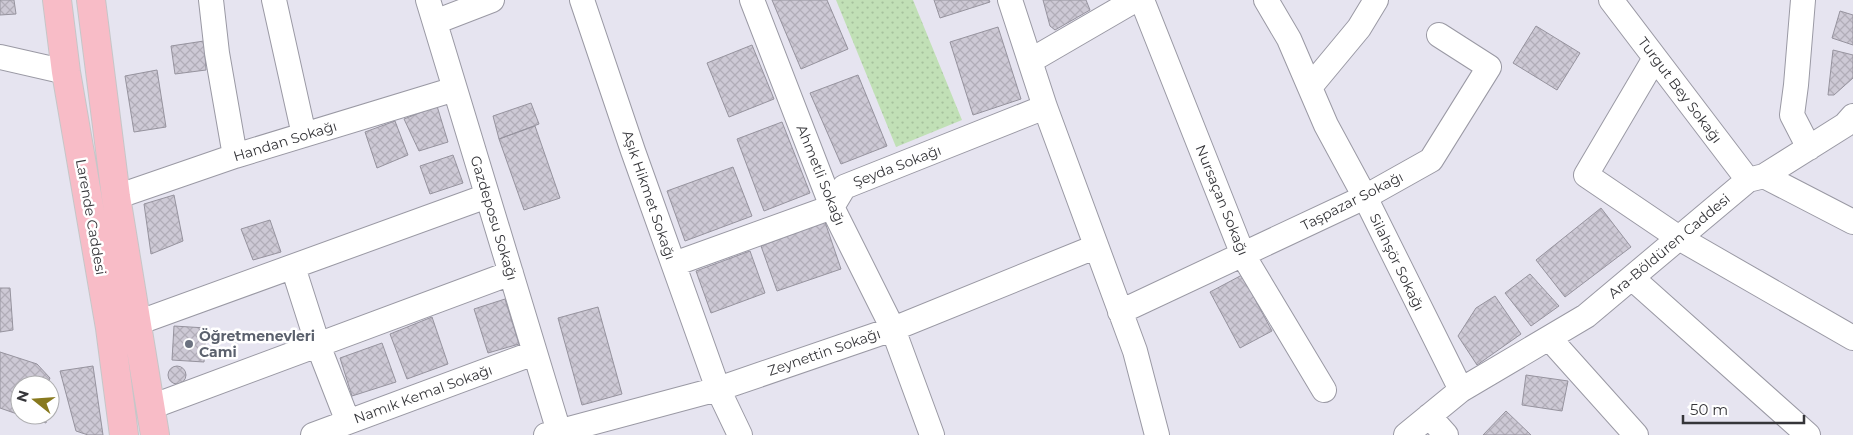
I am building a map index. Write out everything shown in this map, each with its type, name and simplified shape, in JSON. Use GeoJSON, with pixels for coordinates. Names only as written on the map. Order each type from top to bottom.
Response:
{"type":"FeatureCollection","features":[{"type":"Feature","properties":{"kind":"main road","name":"Larende Caddesi"},"geometry":{"type":"LineString","coordinates":[[57,0],[66,72],[110,328],[124,435]]}},
{"type":"Feature","properties":{"kind":"main road","name":"Larende Caddesi"},"geometry":{"type":"LineString","coordinates":[[91,0],[116,197],[155,435]]}},
{"type":"Feature","properties":{"kind":"street"},"geometry":{"type":"LineString","coordinates":[[211,0],[217,53],[235,156]]}},
{"type":"Feature","properties":{"kind":"street"},"geometry":{"type":"LineString","coordinates":[[274,0],[304,135]]}},
{"type":"Feature","properties":{"kind":"street"},"geometry":{"type":"LineString","coordinates":[[432,11],[492,0]]}},
{"type":"Feature","properties":{"kind":"street","name":"Aşık Hikmet Sokağı"},"geometry":{"type":"LineString","coordinates":[[582,0],[718,389],[740,435]]}},
{"type":"Feature","properties":{"kind":"street","name":"Ahmetli Sokağı"},"geometry":{"type":"LineString","coordinates":[[752,0],[832,206],[896,337],[932,435]]}},
{"type":"Feature","properties":{"kind":"street"},"geometry":{"type":"LineString","coordinates":[[1010,0],[1045,107],[1135,351],[1157,435]]}},
{"type":"Feature","properties":{"kind":"street"},"geometry":{"type":"LineString","coordinates":[[1030,61],[1135,0]]}},
{"type":"Feature","properties":{"kind":"street","name":"Nursaçan Sokağı"},"geometry":{"type":"LineString","coordinates":[[1142,0],[1242,255],[1324,390]]}},
{"type":"Feature","properties":{"kind":"street","name":"Silahşör Sokağı"},"geometry":{"type":"LineString","coordinates":[[1266,0],[1289,39],[1326,125],[1365,197],[1461,390]]}},
{"type":"Feature","properties":{"kind":"street"},"geometry":{"type":"LineString","coordinates":[[1310,87],[1359,28],[1376,0]]}},
{"type":"Feature","properties":{"kind":"street","name":"Turgut Bey Sokağı"},"geometry":{"type":"LineString","coordinates":[[1611,0],[1656,58],[1756,178]]}},
{"type":"Feature","properties":{"kind":"street"},"geometry":{"type":"LineString","coordinates":[[1803,0],[1792,115],[1809,148]]}},
{"type":"Feature","properties":{"kind":"street","name":"Gazdeposu Sokağı"},"geometry":{"type":"LineString","coordinates":[[432,11],[534,353],[554,434]]}},
{"type":"Feature","properties":{"kind":"street","name":"Taşpazar Sokağı"},"geometry":{"type":"LineString","coordinates":[[1120,312],[1365,197],[1431,160],[1489,67],[1439,35]]}},
{"type":"Feature","properties":{"kind":"street"},"geometry":{"type":"LineString","coordinates":[[0,57],[66,72]]}},
{"type":"Feature","properties":{"kind":"street"},"geometry":{"type":"LineString","coordinates":[[1656,58],[1586,175],[1679,238],[1853,338]]}},
{"type":"Feature","properties":{"kind":"street","name":"Handan Sokağı"},"geometry":{"type":"LineString","coordinates":[[116,197],[235,156],[455,89]]}},
{"type":"Feature","properties":{"kind":"street","name":"Şeyda Sokağı"},"geometry":{"type":"LineString","coordinates":[[832,206],[844,186],[1045,107]]}},
{"type":"Feature","properties":{"kind":"street","name":"Ara-Böldüren Caddesi"},"geometry":{"type":"LineString","coordinates":[[1406,435],[1461,390],[1586,316],[1679,238],[1756,178],[1850,123]]}},
{"type":"Feature","properties":{"kind":"street"},"geometry":{"type":"LineString","coordinates":[[1756,178],[1853,222]]}},
{"type":"Feature","properties":{"kind":"street"},"geometry":{"type":"LineString","coordinates":[[137,323],[487,196]]}},
{"type":"Feature","properties":{"kind":"street"},"geometry":{"type":"LineString","coordinates":[[674,264],[832,206]]}},
{"type":"Feature","properties":{"kind":"street","name":"Zeynettin Sokağı"},"geometry":{"type":"LineString","coordinates":[[554,434],[896,337],[1096,247]]}},
{"type":"Feature","properties":{"kind":"street"},"geometry":{"type":"LineString","coordinates":[[292,267],[318,345],[348,422]]}},
{"type":"Feature","properties":{"kind":"street"},"geometry":{"type":"LineString","coordinates":[[151,407],[510,273]]}},
{"type":"Feature","properties":{"kind":"street"},"geometry":{"type":"LineString","coordinates":[[1632,278],[1808,435]]}},
{"type":"Feature","properties":{"kind":"street"},"geometry":{"type":"LineString","coordinates":[[1549,338],[1636,435]]}},
{"type":"Feature","properties":{"kind":"street","name":"Namık Kemal Sokağı"},"geometry":{"type":"LineString","coordinates":[[313,435],[534,353]]}},
{"type":"Feature","properties":{"kind":"street"},"geometry":{"type":"LineString","coordinates":[[1429,416],[1446,435]]}},
{"type":"Feature","properties":{"kind":"green space"},"geometry":{"type":"Polygon","coordinates":[[[836,0],[913,0],[962,120],[896,147],[836,0]]]}},
{"type":"Feature","properties":{"kind":"building"},"geometry":{"type":"Polygon","coordinates":[[[0,0],[14,0],[16,14],[0,15],[0,0]]]}},
{"type":"Feature","properties":{"kind":"building"},"geometry":{"type":"Polygon","coordinates":[[[772,0],[827,0],[848,49],[801,69],[772,0]]]}},
{"type":"Feature","properties":{"kind":"building"},"geometry":{"type":"Polygon","coordinates":[[[934,0],[989,0],[990,2],[940,18],[934,0]]]}},
{"type":"Feature","properties":{"kind":"building"},"geometry":{"type":"Polygon","coordinates":[[[1043,0],[1086,0],[1090,10],[1055,30],[1050,26],[1043,0]]]}},
{"type":"Feature","properties":{"kind":"building"},"geometry":{"type":"Polygon","coordinates":[[[1840,11],[1853,15],[1853,45],[1832,38],[1840,11]]]}},
{"type":"Feature","properties":{"kind":"building"},"geometry":{"type":"Polygon","coordinates":[[[1536,26],[1580,53],[1557,90],[1513,63],[1536,26]]]}},
{"type":"Feature","properties":{"kind":"building"},"geometry":{"type":"Polygon","coordinates":[[[998,27],[1021,99],[973,115],[950,42],[998,27]]]}},
{"type":"Feature","properties":{"kind":"building"},"geometry":{"type":"Polygon","coordinates":[[[204,41],[206,70],[175,74],[171,46],[204,41]]]}},
{"type":"Feature","properties":{"kind":"building"},"geometry":{"type":"Polygon","coordinates":[[[752,45],[774,99],[729,117],[707,63],[752,45]]]}},
{"type":"Feature","properties":{"kind":"building"},"geometry":{"type":"Polygon","coordinates":[[[1833,50],[1853,55],[1853,78],[1834,95],[1828,95],[1833,50]]]}},
{"type":"Feature","properties":{"kind":"building"},"geometry":{"type":"Polygon","coordinates":[[[157,70],[166,127],[134,132],[125,76],[157,70]]]}},
{"type":"Feature","properties":{"kind":"building"},"geometry":{"type":"Polygon","coordinates":[[[858,75],[887,146],[841,164],[810,93],[858,75]]]}},
{"type":"Feature","properties":{"kind":"building"},"geometry":{"type":"Polygon","coordinates":[[[531,103],[539,124],[499,139],[493,116],[531,103]]]}},
{"type":"Feature","properties":{"kind":"building"},"geometry":{"type":"Polygon","coordinates":[[[437,106],[448,142],[419,151],[404,119],[437,106]]]}},
{"type":"Feature","properties":{"kind":"building"},"geometry":{"type":"Polygon","coordinates":[[[395,121],[408,155],[377,168],[365,132],[395,121]]]}},
{"type":"Feature","properties":{"kind":"building"},"geometry":{"type":"Polygon","coordinates":[[[782,122],[810,193],[764,211],[737,139],[782,122]]]}},
{"type":"Feature","properties":{"kind":"building"},"geometry":{"type":"Polygon","coordinates":[[[535,126],[560,198],[524,210],[499,139],[535,126]]]}},
{"type":"Feature","properties":{"kind":"building"},"geometry":{"type":"Polygon","coordinates":[[[453,155],[463,183],[430,194],[420,166],[453,155]]]}},
{"type":"Feature","properties":{"kind":"building"},"geometry":{"type":"Polygon","coordinates":[[[733,167],[752,216],[685,241],[667,191],[733,167]]]}},
{"type":"Feature","properties":{"kind":"building"},"geometry":{"type":"Polygon","coordinates":[[[174,195],[183,241],[151,254],[144,204],[174,195]]]}},
{"type":"Feature","properties":{"kind":"building"},"geometry":{"type":"Polygon","coordinates":[[[1601,208],[1631,247],[1565,297],[1536,260],[1601,208]]]}},
{"type":"Feature","properties":{"kind":"building"},"geometry":{"type":"Polygon","coordinates":[[[270,220],[281,252],[253,260],[241,229],[270,220]]]}},
{"type":"Feature","properties":{"kind":"building"},"geometry":{"type":"Polygon","coordinates":[[[825,222],[841,269],[777,291],[761,246],[825,222]]]}},
{"type":"Feature","properties":{"kind":"building"},"geometry":{"type":"Polygon","coordinates":[[[750,251],[765,293],[711,313],[696,271],[750,251]]]}},
{"type":"Feature","properties":{"kind":"building"},"geometry":{"type":"Polygon","coordinates":[[[1530,274],[1559,306],[1531,326],[1505,293],[1530,274]]]}},
{"type":"Feature","properties":{"kind":"building"},"geometry":{"type":"Polygon","coordinates":[[[1242,275],[1272,331],[1240,348],[1210,292],[1242,275]]]}},
{"type":"Feature","properties":{"kind":"building"},"geometry":{"type":"Polygon","coordinates":[[[0,288],[10,288],[13,330],[0,332],[0,288]]]}},
{"type":"Feature","properties":{"kind":"building"},"geometry":{"type":"Polygon","coordinates":[[[1495,296],[1521,334],[1477,365],[1458,336],[1476,308],[1495,296]]]}},
{"type":"Feature","properties":{"kind":"building"},"geometry":{"type":"Polygon","coordinates":[[[505,299],[519,344],[488,353],[474,309],[505,299]]]}},
{"type":"Feature","properties":{"kind":"building"},"geometry":{"type":"Polygon","coordinates":[[[598,307],[622,394],[582,405],[558,318],[598,307]]]}},
{"type":"Feature","properties":{"kind":"building"},"geometry":{"type":"Polygon","coordinates":[[[432,317],[448,364],[407,379],[390,334],[432,317]]]}},
{"type":"Feature","properties":{"kind":"building","name":"Öğretmenevleri Cami"},"geometry":{"type":"Polygon","coordinates":[[[174,326],[206,328],[204,362],[172,360],[174,326]]]}},
{"type":"Feature","properties":{"kind":"building"},"geometry":{"type":"Polygon","coordinates":[[[382,343],[396,382],[352,396],[340,358],[382,343]]]}},
{"type":"Feature","properties":{"kind":"building"},"geometry":{"type":"Polygon","coordinates":[[[0,352],[37,364],[47,375],[10,375],[10,412],[0,408],[0,352]]]}},
{"type":"Feature","properties":{"kind":"building"},"geometry":{"type":"Polygon","coordinates":[[[93,366],[103,435],[88,435],[76,431],[60,371],[93,366]]]}},
{"type":"Feature","properties":{"kind":"building"},"geometry":{"type":"Polygon","coordinates":[[[177,366],[183,369],[186,375],[183,381],[177,384],[171,381],[168,375],[171,369],[177,366]]]}},
{"type":"Feature","properties":{"kind":"building"},"geometry":{"type":"Polygon","coordinates":[[[1526,375],[1568,381],[1562,411],[1522,405],[1526,375]]]}},
{"type":"Feature","properties":{"kind":"building"},"geometry":{"type":"Polygon","coordinates":[[[1506,411],[1531,435],[1483,435],[1506,411]]]}},
{"type":"Feature","properties":{"kind":"place","name":"Öğretmenevleri Cami"},"geometry":{"type":"Point","coordinates":[189,344]}}]}
